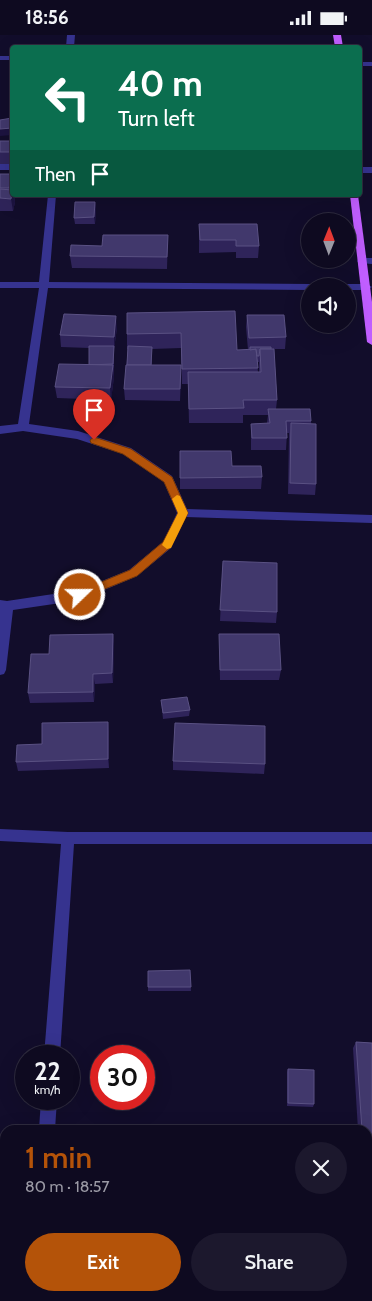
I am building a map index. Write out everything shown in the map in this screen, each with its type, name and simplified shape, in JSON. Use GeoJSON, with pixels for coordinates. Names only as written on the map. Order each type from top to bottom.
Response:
{"type":"FeatureCollection","features":[{"type":"Feature","properties":{"kind":"main road"},"geometry":{"type":"LineString","coordinates":[[354,197],[367,261],[366,287],[372,342]]}},
{"type":"Feature","properties":{"kind":"street"},"geometry":{"type":"LineString","coordinates":[[23,427],[44,285],[52,197]]}},
{"type":"Feature","properties":{"kind":"street"},"geometry":{"type":"LineString","coordinates":[[0,285],[301,287]]}},
{"type":"Feature","properties":{"kind":"street"},"geometry":{"type":"LineString","coordinates":[[356,287],[366,287]]}},
{"type":"Feature","properties":{"kind":"street"},"geometry":{"type":"LineString","coordinates":[[0,430],[23,427],[78,435],[127,451],[168,479],[183,513]]}},
{"type":"Feature","properties":{"kind":"street"},"geometry":{"type":"LineString","coordinates":[[183,513],[372,519]]}},
{"type":"Feature","properties":{"kind":"street"},"geometry":{"type":"LineString","coordinates":[[0,669],[4,606],[80,595],[134,573],[167,545],[183,513]]}},
{"type":"Feature","properties":{"kind":"street"},"geometry":{"type":"LineString","coordinates":[[0,835],[68,838],[372,838]]}},
{"type":"Feature","properties":{"kind":"street"},"geometry":{"type":"LineString","coordinates":[[53,1045],[68,838]]}},
{"type":"Feature","properties":{"kind":"street"},"geometry":{"type":"LineString","coordinates":[[47,1125],[48,1110]]}},
{"type":"Feature","properties":{"kind":"building"},"geometry":{"type":"Polygon","coordinates":[[[10,118],[10,128],[0,129],[0,120],[10,118]]]}},
{"type":"Feature","properties":{"kind":"building"},"geometry":{"type":"Polygon","coordinates":[[[0,141],[10,141],[10,152],[0,152],[0,141]]]}},
{"type":"Feature","properties":{"kind":"building"},"geometry":{"type":"Polygon","coordinates":[[[0,174],[10,174],[9,188],[0,188],[0,174]]]}},
{"type":"Feature","properties":{"kind":"building"},"geometry":{"type":"Polygon","coordinates":[[[0,189],[10,190],[11,199],[0,198],[0,189]]]}},
{"type":"Feature","properties":{"kind":"building"},"geometry":{"type":"Polygon","coordinates":[[[75,202],[95,202],[94,217],[74,218],[75,202]]]}},
{"type":"Feature","properties":{"kind":"building"},"geometry":{"type":"Polygon","coordinates":[[[199,224],[257,224],[259,246],[236,246],[236,240],[200,240],[199,224]]]}},
{"type":"Feature","properties":{"kind":"building"},"geometry":{"type":"Polygon","coordinates":[[[103,235],[168,235],[167,257],[70,256],[71,245],[102,246],[103,235]]]}},
{"type":"Feature","properties":{"kind":"building"},"geometry":{"type":"Polygon","coordinates":[[[235,311],[237,350],[256,349],[258,368],[182,369],[181,333],[127,334],[127,313],[235,311]]]}},
{"type":"Feature","properties":{"kind":"building"},"geometry":{"type":"Polygon","coordinates":[[[64,314],[116,316],[114,337],[60,335],[64,314]]]}},
{"type":"Feature","properties":{"kind":"building"},"geometry":{"type":"Polygon","coordinates":[[[247,315],[284,315],[286,337],[249,338],[247,315]]]}},
{"type":"Feature","properties":{"kind":"building"},"geometry":{"type":"Polygon","coordinates":[[[89,346],[114,346],[113,364],[89,365],[89,346]]]}},
{"type":"Feature","properties":{"kind":"building"},"geometry":{"type":"Polygon","coordinates":[[[128,346],[152,347],[151,365],[127,365],[128,346]]]}},
{"type":"Feature","properties":{"kind":"building"},"geometry":{"type":"Polygon","coordinates":[[[250,347],[271,347],[271,349],[260,349],[259,356],[257,356],[256,349],[250,350],[250,347]]]}},
{"type":"Feature","properties":{"kind":"building"},"geometry":{"type":"Polygon","coordinates":[[[260,349],[274,349],[277,400],[243,400],[244,408],[189,409],[188,372],[261,372],[260,349]]]}},
{"type":"Feature","properties":{"kind":"building"},"geometry":{"type":"Polygon","coordinates":[[[59,364],[113,365],[110,388],[55,387],[59,364]]]}},
{"type":"Feature","properties":{"kind":"building"},"geometry":{"type":"Polygon","coordinates":[[[126,365],[181,365],[180,389],[124,389],[126,365]]]}},
{"type":"Feature","properties":{"kind":"building"},"geometry":{"type":"Polygon","coordinates":[[[268,409],[310,409],[311,421],[286,421],[287,438],[252,438],[251,424],[270,423],[268,409]]]}},
{"type":"Feature","properties":{"kind":"building"},"geometry":{"type":"Polygon","coordinates":[[[291,423],[316,424],[316,484],[290,483],[291,423]]]}},
{"type":"Feature","properties":{"kind":"building"},"geometry":{"type":"Polygon","coordinates":[[[180,451],[231,451],[232,466],[261,466],[262,477],[180,478],[180,451]]]}},
{"type":"Feature","properties":{"kind":"building"},"geometry":{"type":"Polygon","coordinates":[[[223,561],[277,563],[277,612],[220,610],[223,561]]]}},
{"type":"Feature","properties":{"kind":"building"},"geometry":{"type":"Polygon","coordinates":[[[113,634],[112,673],[93,674],[93,692],[28,693],[31,654],[49,654],[50,635],[113,634]]]}},
{"type":"Feature","properties":{"kind":"building"},"geometry":{"type":"Polygon","coordinates":[[[219,634],[279,634],[281,670],[220,670],[219,634]]]}},
{"type":"Feature","properties":{"kind":"building"},"geometry":{"type":"Polygon","coordinates":[[[187,697],[190,710],[163,713],[161,700],[187,697]]]}},
{"type":"Feature","properties":{"kind":"building"},"geometry":{"type":"Polygon","coordinates":[[[108,722],[108,759],[16,762],[17,745],[42,744],[42,723],[108,722]]]}},
{"type":"Feature","properties":{"kind":"building"},"geometry":{"type":"Polygon","coordinates":[[[175,723],[265,726],[265,764],[173,761],[175,723]]]}},
{"type":"Feature","properties":{"kind":"building"},"geometry":{"type":"Polygon","coordinates":[[[190,970],[191,987],[148,987],[148,971],[190,970]]]}},
{"type":"Feature","properties":{"kind":"building"},"geometry":{"type":"Polygon","coordinates":[[[356,1042],[372,1043],[372,1125],[362,1125],[356,1042]]]}},
{"type":"Feature","properties":{"kind":"building"},"geometry":{"type":"Polygon","coordinates":[[[288,1069],[314,1070],[314,1104],[288,1103],[288,1069]]]}},
{"type":"Feature","properties":{"kind":"slow traffic"},"geometry":{"type":"LineString","coordinates":[[167,545],[183,513],[177,499]]}},
{"type":"Feature","properties":{"kind":"route"},"geometry":{"type":"LineString","coordinates":[[80,595],[134,573],[167,545],[183,513],[168,479],[127,451],[94,440]]}}]}
